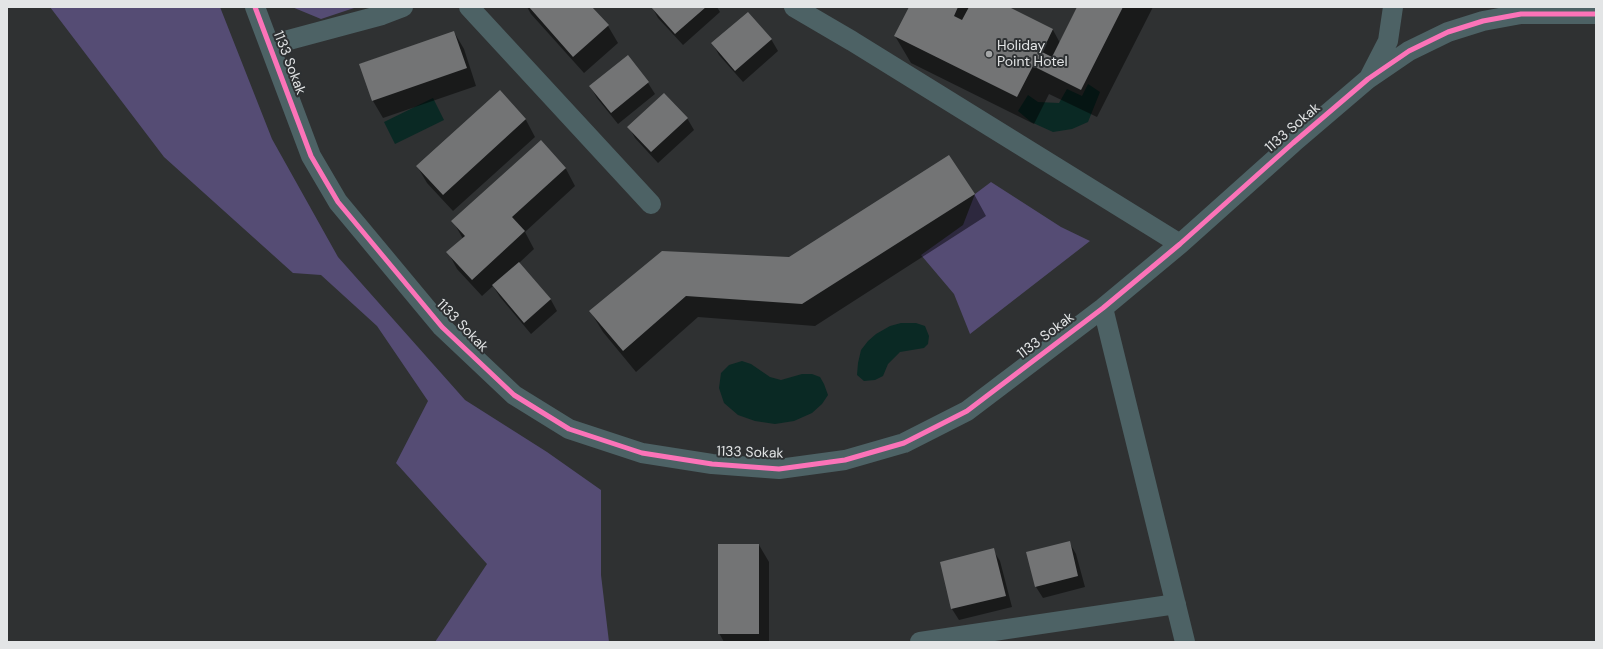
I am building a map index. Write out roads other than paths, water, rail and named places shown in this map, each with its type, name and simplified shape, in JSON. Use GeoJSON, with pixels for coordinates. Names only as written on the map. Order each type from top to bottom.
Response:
{"type":"FeatureCollection","features":[{"type":"Feature","properties":{"kind":"street","name":"1133 Sokak"},"geometry":{"type":"LineString","coordinates":[[255,7],[311,156],[338,202],[442,327],[514,395],[570,428],[642,453],[712,464],[779,469],[845,460],[904,443],[968,411],[1103,308],[1180,244],[1293,143],[1368,79],[1409,51],[1448,32],[1483,21],[1521,14],[1596,14]]}},
{"type":"Feature","properties":{"kind":"street"},"geometry":{"type":"LineString","coordinates":[[270,45],[382,15],[403,7]]}},
{"type":"Feature","properties":{"kind":"street"},"geometry":{"type":"LineString","coordinates":[[468,7],[651,204]]}},
{"type":"Feature","properties":{"kind":"street"},"geometry":{"type":"LineString","coordinates":[[794,7],[865,49],[1180,244]]}},
{"type":"Feature","properties":{"kind":"street"},"geometry":{"type":"LineString","coordinates":[[1368,79],[1388,41],[1393,7]]}},
{"type":"Feature","properties":{"kind":"street"},"geometry":{"type":"LineString","coordinates":[[1103,308],[1185,642]]}},
{"type":"Feature","properties":{"kind":"street"},"geometry":{"type":"LineString","coordinates":[[920,642],[1176,604]]}},
{"type":"Feature","properties":{"kind":"place","name":"Holiday Point Hotel"},"geometry":{"type":"Point","coordinates":[989,54]}}]}
